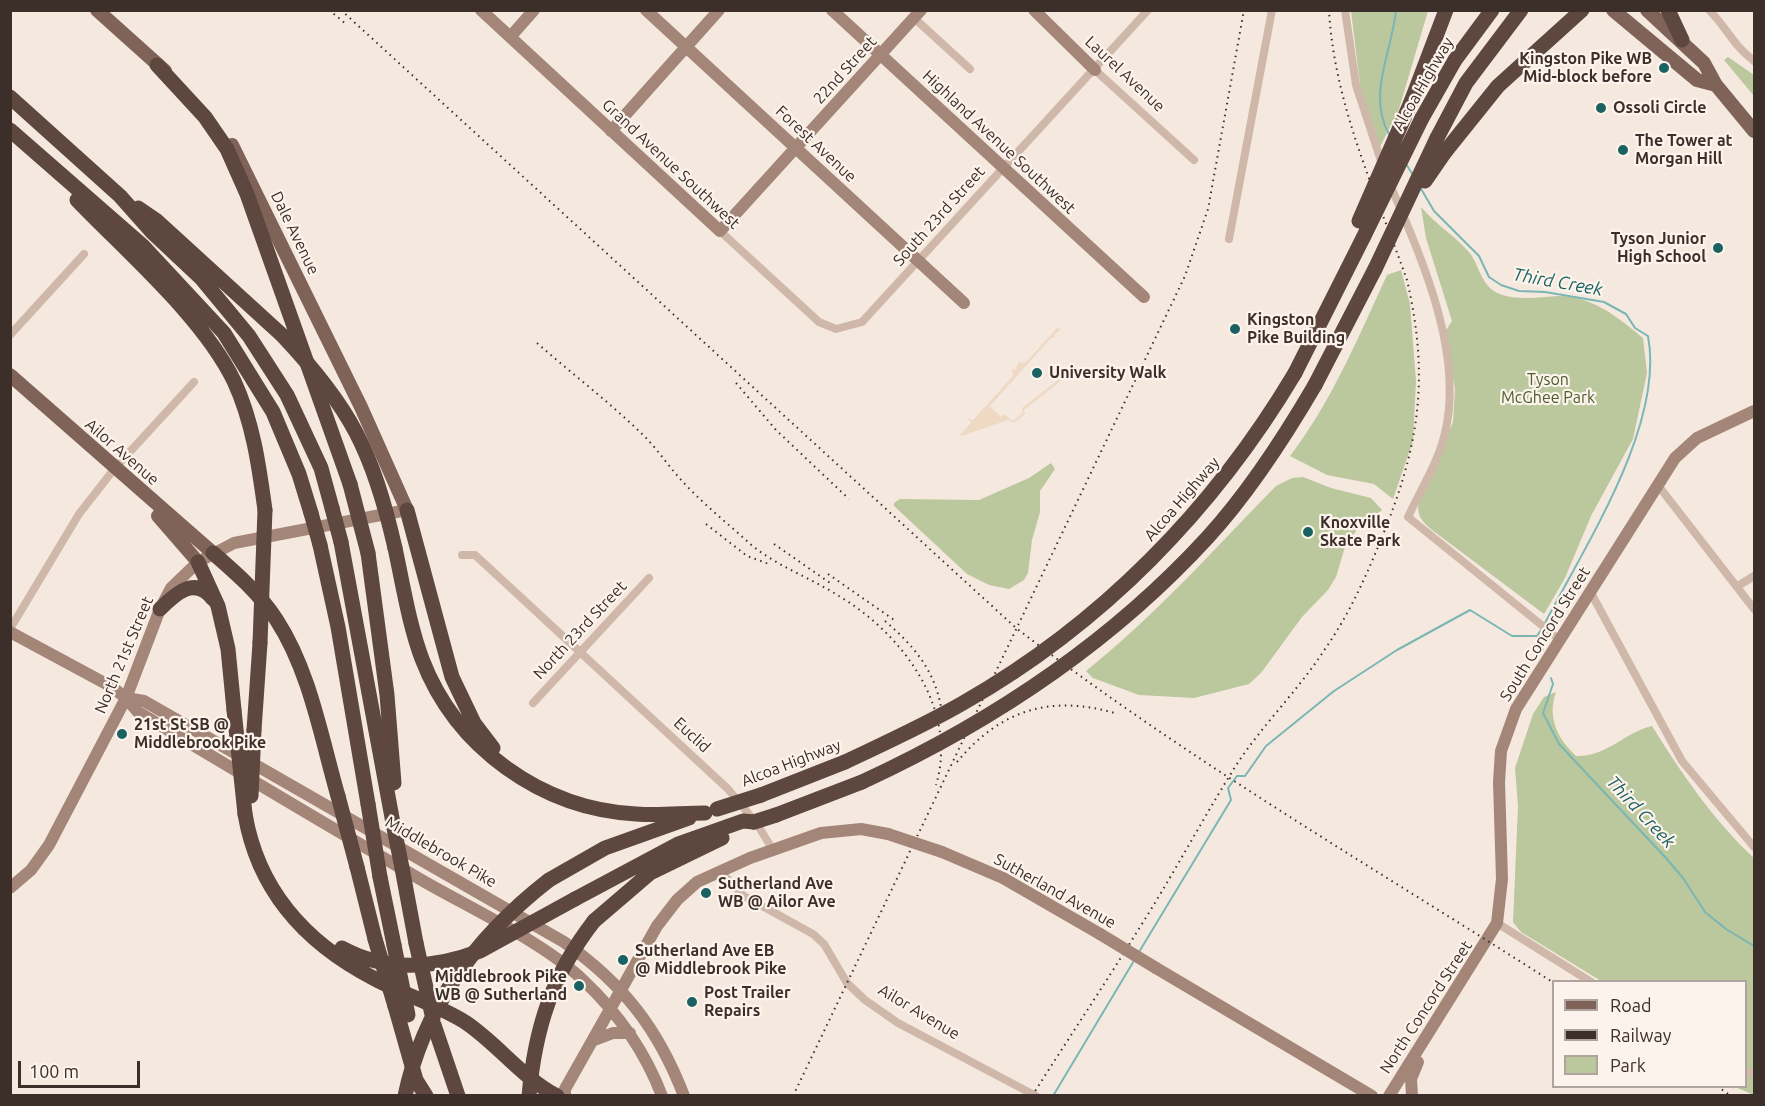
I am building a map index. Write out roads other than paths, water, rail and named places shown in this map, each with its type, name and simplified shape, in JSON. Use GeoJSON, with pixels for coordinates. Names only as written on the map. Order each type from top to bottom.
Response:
{"type":"FeatureCollection","features":[{"type":"Feature","properties":{"kind":"highway"},"geometry":{"type":"LineString","coordinates":[[1335,291],[1359,221],[1411,102],[1446,10]]}},
{"type":"Feature","properties":{"kind":"highway","name":"Alcoa Highway"},"geometry":{"type":"LineString","coordinates":[[405,1095],[424,1030],[454,976],[499,923],[549,880],[605,848],[761,795],[845,762],[916,729],[965,702],[1057,640],[1120,589],[1185,525],[1215,491],[1270,414],[1295,373],[1422,118],[1455,60],[1492,10]]}},
{"type":"Feature","properties":{"kind":"highway"},"geometry":{"type":"LineString","coordinates":[[529,1095],[532,1056],[544,1011],[571,950],[594,921],[650,873],[743,821],[754,822],[776,815],[862,782],[939,745],[1002,708],[1071,661],[1129,615],[1209,536],[1280,445],[1315,385],[1399,220],[1441,145],[1466,83],[1521,10]]}},
{"type":"Feature","properties":{"kind":"highway"},"geometry":{"type":"LineString","coordinates":[[1441,145],[1498,86],[1582,10]]}},
{"type":"Feature","properties":{"kind":"highway"},"geometry":{"type":"LineString","coordinates":[[1668,10],[1682,40]]}},
{"type":"Feature","properties":{"kind":"highway"},"geometry":{"type":"LineString","coordinates":[[157,65],[205,117],[227,148],[248,194],[350,484],[368,553],[387,695],[396,824]]}},
{"type":"Feature","properties":{"kind":"highway"},"geometry":{"type":"LineString","coordinates":[[10,97],[120,196],[152,232],[201,278],[249,336],[287,395],[321,468],[341,542],[396,824],[406,895],[416,944],[434,1025],[458,1095]]}},
{"type":"Feature","properties":{"kind":"highway"},"geometry":{"type":"LineString","coordinates":[[10,131],[177,303],[214,348],[233,380],[250,424],[259,464],[265,510],[260,643],[249,816]]}},
{"type":"Feature","properties":{"kind":"highway"},"geometry":{"type":"LineString","coordinates":[[10,131],[144,247],[224,333],[273,412],[299,474],[311,513],[338,627],[380,876],[394,945],[402,1010]]}},
{"type":"Feature","properties":{"kind":"highway"},"geometry":{"type":"LineString","coordinates":[[120,196],[157,221],[283,336],[329,387],[361,438],[384,500],[414,637],[434,685],[465,731],[498,762],[528,781],[577,804],[635,814],[711,811]]}},
{"type":"Feature","properties":{"kind":"highway"},"geometry":{"type":"LineString","coordinates":[[407,510],[449,666],[461,699],[486,740],[528,781]]}},
{"type":"Feature","properties":{"kind":"highway"},"geometry":{"type":"LineString","coordinates":[[213,552],[244,580],[275,618],[294,651],[338,796],[375,939],[402,1010],[428,1095]]}},
{"type":"Feature","properties":{"kind":"highway"},"geometry":{"type":"LineString","coordinates":[[198,562],[218,606],[228,649],[250,840],[273,891],[325,949],[375,980],[438,1006],[467,1024],[542,1088],[557,1095]]}},
{"type":"Feature","properties":{"kind":"highway"},"geometry":{"type":"LineString","coordinates":[[160,609],[179,591],[188,587],[209,593],[218,606]]}},
{"type":"Feature","properties":{"kind":"highway"},"geometry":{"type":"LineString","coordinates":[[304,928],[359,957],[387,965],[407,967],[443,963],[482,950],[678,843],[731,829]]}},
{"type":"Feature","properties":{"kind":"main road","name":"Dale Avenue"},"geometry":{"type":"LineString","coordinates":[[97,10],[157,65],[178,80],[201,104],[232,144],[366,417],[407,510]]}},
{"type":"Feature","properties":{"kind":"main road"},"geometry":{"type":"LineString","coordinates":[[1613,10],[1697,80],[1716,85]]}},
{"type":"Feature","properties":{"kind":"main road"},"geometry":{"type":"LineString","coordinates":[[1647,10],[1682,40],[1704,63],[1716,85],[1755,131]]}},
{"type":"Feature","properties":{"kind":"main road","name":"Ailor Avenue"},"geometry":{"type":"LineString","coordinates":[[10,375],[213,552]]}},
{"type":"Feature","properties":{"kind":"main road"},"geometry":{"type":"LineString","coordinates":[[119,472],[198,562]]}},
{"type":"Feature","properties":{"kind":"street","name":"Grand Avenue Southwest"},"geometry":{"type":"LineString","coordinates":[[481,10],[819,322],[836,329],[845,328]]}},
{"type":"Feature","properties":{"kind":"street"},"geometry":{"type":"LineString","coordinates":[[511,36],[534,10]]}},
{"type":"Feature","properties":{"kind":"street","name":"Forest Avenue"},"geometry":{"type":"LineString","coordinates":[[646,10],[964,303]]}},
{"type":"Feature","properties":{"kind":"street"},"geometry":{"type":"LineString","coordinates":[[611,131],[719,10]]}},
{"type":"Feature","properties":{"kind":"street","name":"Highland Avenue Southwest"},"geometry":{"type":"LineString","coordinates":[[832,10],[1144,297]]}},
{"type":"Feature","properties":{"kind":"street","name":"Laurel Avenue"},"geometry":{"type":"LineString","coordinates":[[1034,10],[1095,70],[1194,160]]}},
{"type":"Feature","properties":{"kind":"street","name":"South 23rd Street"},"geometry":{"type":"LineString","coordinates":[[845,328],[862,322],[871,314],[1148,10]]}},
{"type":"Feature","properties":{"kind":"street"},"geometry":{"type":"LineString","coordinates":[[1229,239],[1272,10]]}},
{"type":"Feature","properties":{"kind":"street"},"geometry":{"type":"LineString","coordinates":[[1345,10],[1356,85],[1374,146],[1419,253],[1437,308],[1450,380],[1449,412],[1443,440],[1408,517],[1560,640]]}},
{"type":"Feature","properties":{"kind":"street"},"geometry":{"type":"LineString","coordinates":[[1710,10],[1721,22],[1737,48],[1755,61]]}},
{"type":"Feature","properties":{"kind":"street"},"geometry":{"type":"LineString","coordinates":[[918,14],[970,69]]}},
{"type":"Feature","properties":{"kind":"street","name":"22nd Street"},"geometry":{"type":"LineString","coordinates":[[720,231],[918,14]]}},
{"type":"Feature","properties":{"kind":"street"},"geometry":{"type":"LineString","coordinates":[[10,335],[84,254]]}},
{"type":"Feature","properties":{"kind":"street"},"geometry":{"type":"LineString","coordinates":[[10,630],[79,514],[119,472],[194,382]]}},
{"type":"Feature","properties":{"kind":"street","name":"South Concord Street"},"geometry":{"type":"LineString","coordinates":[[1491,936],[1497,923],[1502,879],[1499,782],[1501,751],[1516,709],[1675,458],[1697,438],[1755,411]]}},
{"type":"Feature","properties":{"kind":"street"},"geometry":{"type":"LineString","coordinates":[[1657,484],[1755,609]]}},
{"type":"Feature","properties":{"kind":"street","name":"North 21st Street"},"geometry":{"type":"LineString","coordinates":[[10,888],[31,870],[49,845],[126,698],[160,609],[171,588],[198,562],[213,552],[234,543],[254,538],[407,510]]}},
{"type":"Feature","properties":{"kind":"street","name":"Euclid"},"geometry":{"type":"LineString","coordinates":[[462,555],[475,555],[736,797],[773,850]]}},
{"type":"Feature","properties":{"kind":"street"},"geometry":{"type":"LineString","coordinates":[[1738,586],[1755,576]]}},
{"type":"Feature","properties":{"kind":"street","name":"North 23rd Street"},"geometry":{"type":"LineString","coordinates":[[533,703],[649,578]]}},
{"type":"Feature","properties":{"kind":"street"},"geometry":{"type":"LineString","coordinates":[[1591,593],[1682,761],[1755,847]]}},
{"type":"Feature","properties":{"kind":"street","name":"Middlebrook Pike"},"geometry":{"type":"LineString","coordinates":[[10,630],[112,687],[138,712],[536,946],[581,978],[611,1008],[630,1033],[654,1074],[662,1095]]}},
{"type":"Feature","properties":{"kind":"street","name":"Middlebrook Pike"},"geometry":{"type":"LineString","coordinates":[[126,698],[144,701],[554,936],[596,965],[620,989],[649,1024],[670,1059],[684,1095]]}},
{"type":"Feature","properties":{"kind":"street","name":"Sutherland Avenue"},"geometry":{"type":"LineString","coordinates":[[565,1095],[565,1089],[657,926],[677,900],[697,882],[773,850],[832,831],[861,829],[888,834],[942,852],[1003,878],[1372,1095]]}},
{"type":"Feature","properties":{"kind":"street","name":"Ailor Avenue"},"geometry":{"type":"LineString","coordinates":[[720,871],[744,896],[818,939],[828,950],[847,983],[865,1000],[898,1023],[1036,1095]]}},
{"type":"Feature","properties":{"kind":"street"},"geometry":{"type":"LineString","coordinates":[[1497,923],[1589,980]]}},
{"type":"Feature","properties":{"kind":"street","name":"North Concord Street"},"geometry":{"type":"LineString","coordinates":[[1389,1095],[1491,936]]}},
{"type":"Feature","properties":{"kind":"street"},"geometry":{"type":"LineString","coordinates":[[592,1041],[613,1033],[630,1033]]}},
{"type":"Feature","properties":{"kind":"street"},"geometry":{"type":"LineString","coordinates":[[1412,1095],[1411,1079],[1419,1050]]}},
{"type":"Feature","properties":{"kind":"waterway","name":"Third Creek"},"geometry":{"type":"LineString","coordinates":[[1390,136],[1383,121],[1380,90],[1396,10]]}},
{"type":"Feature","properties":{"kind":"waterway","name":"Third Creek"},"geometry":{"type":"LineString","coordinates":[[1406,164],[1413,175]]}},
{"type":"Feature","properties":{"kind":"waterway","name":"Third Creek"},"geometry":{"type":"LineString","coordinates":[[1420,187],[1434,211],[1479,256],[1489,277],[1501,285],[1519,291],[1545,292],[1604,302],[1626,314],[1635,328],[1648,336],[1650,371],[1645,408],[1633,446],[1599,523],[1544,625]]}},
{"type":"Feature","properties":{"kind":"waterway"},"geometry":{"type":"LineString","coordinates":[[1139,952],[1231,800],[1228,788],[1237,776],[1245,776],[1266,746],[1334,691],[1397,650],[1470,610],[1512,636],[1537,636]]}},
{"type":"Feature","properties":{"kind":"waterway","name":"Third Creek"},"geometry":{"type":"LineString","coordinates":[[1541,630],[1537,636],[1543,649]]}},
{"type":"Feature","properties":{"kind":"waterway","name":"Third Creek"},"geometry":{"type":"LineString","coordinates":[[1551,678],[1553,684],[1543,713],[1559,744],[1666,858],[1683,878],[1705,912],[1726,929],[1754,946]]}},
{"type":"Feature","properties":{"kind":"waterway"},"geometry":{"type":"LineString","coordinates":[[1053,1096],[1135,959]]}},
{"type":"Feature","properties":{"kind":"railway"},"geometry":{"type":"LineString","coordinates":[[329,10],[346,24]]}},
{"type":"Feature","properties":{"kind":"railway"},"geometry":{"type":"LineString","coordinates":[[341,10],[1016,628],[1146,722],[1213,767],[1552,982]]}},
{"type":"Feature","properties":{"kind":"railway"},"geometry":{"type":"LineString","coordinates":[[793,1096],[1185,276],[1208,209],[1244,10]]}},
{"type":"Feature","properties":{"kind":"railway"},"geometry":{"type":"LineString","coordinates":[[1032,1096],[1152,907],[1235,767],[1292,694],[1341,624],[1374,556],[1404,475],[1412,444],[1419,382],[1414,316],[1407,280],[1358,148],[1348,114],[1339,80],[1329,10]]}},
{"type":"Feature","properties":{"kind":"railway"},"geometry":{"type":"LineString","coordinates":[[537,343],[640,432],[693,492],[749,543],[781,565],[839,596],[884,630],[903,652],[932,701],[939,728],[941,756],[936,785]]}},
{"type":"Feature","properties":{"kind":"railway"},"geometry":{"type":"LineString","coordinates":[[736,383],[776,430],[849,499]]}},
{"type":"Feature","properties":{"kind":"railway"},"geometry":{"type":"LineString","coordinates":[[706,524],[747,556],[769,564]]}},
{"type":"Feature","properties":{"kind":"railway"},"geometry":{"type":"LineString","coordinates":[[774,544],[833,585]]}},
{"type":"Feature","properties":{"kind":"railway"},"geometry":{"type":"LineString","coordinates":[[828,574],[897,622]]}},
{"type":"Feature","properties":{"kind":"railway"},"geometry":{"type":"LineString","coordinates":[[885,621],[905,639],[928,669],[941,707]]}},
{"type":"Feature","properties":{"kind":"railway"},"geometry":{"type":"LineString","coordinates":[[957,762],[991,729],[1010,718],[1029,711],[1050,706],[1071,706],[1094,708],[1118,714]]}},
{"type":"Feature","properties":{"kind":"railway"},"geometry":{"type":"LineString","coordinates":[[1720,1088],[1731,1096]]}},
{"type":"Feature","properties":{"kind":"place","name":"Kingston Pike WB Mid-block before"},"geometry":{"type":"Point","coordinates":[1664,68]}},
{"type":"Feature","properties":{"kind":"place","name":"Ossoli Circle"},"geometry":{"type":"Point","coordinates":[1601,108]}},
{"type":"Feature","properties":{"kind":"place","name":"The Tower at Morgan Hill"},"geometry":{"type":"Point","coordinates":[1623,150]}},
{"type":"Feature","properties":{"kind":"place","name":"Tyson Junior High School"},"geometry":{"type":"Point","coordinates":[1718,248]}},
{"type":"Feature","properties":{"kind":"place","name":"Kingston Pike Building"},"geometry":{"type":"Point","coordinates":[1235,329]}},
{"type":"Feature","properties":{"kind":"place","name":"University Walk"},"geometry":{"type":"Point","coordinates":[1037,373]}},
{"type":"Feature","properties":{"kind":"place","name":"Knoxville Skate Park"},"geometry":{"type":"Point","coordinates":[1308,532]}},
{"type":"Feature","properties":{"kind":"place","name":"21st St SB @ Middlebrook Pike"},"geometry":{"type":"Point","coordinates":[122,734]}},
{"type":"Feature","properties":{"kind":"place","name":"Sutherland Ave WB @ Ailor Ave"},"geometry":{"type":"Point","coordinates":[706,893]}},
{"type":"Feature","properties":{"kind":"place","name":"Sutherland Ave EB @ Middlebrook Pike"},"geometry":{"type":"Point","coordinates":[623,960]}},
{"type":"Feature","properties":{"kind":"place","name":"Middlebrook Pike WB @ Sutherland"},"geometry":{"type":"Point","coordinates":[579,986]}},
{"type":"Feature","properties":{"kind":"place","name":"Post Trailer Repairs"},"geometry":{"type":"Point","coordinates":[692,1002]}},
{"type":"Feature","properties":{"kind":"park label","name":"Tyson McGhee Park"},"geometry":{"type":"Point","coordinates":[1548,389]}}]}
